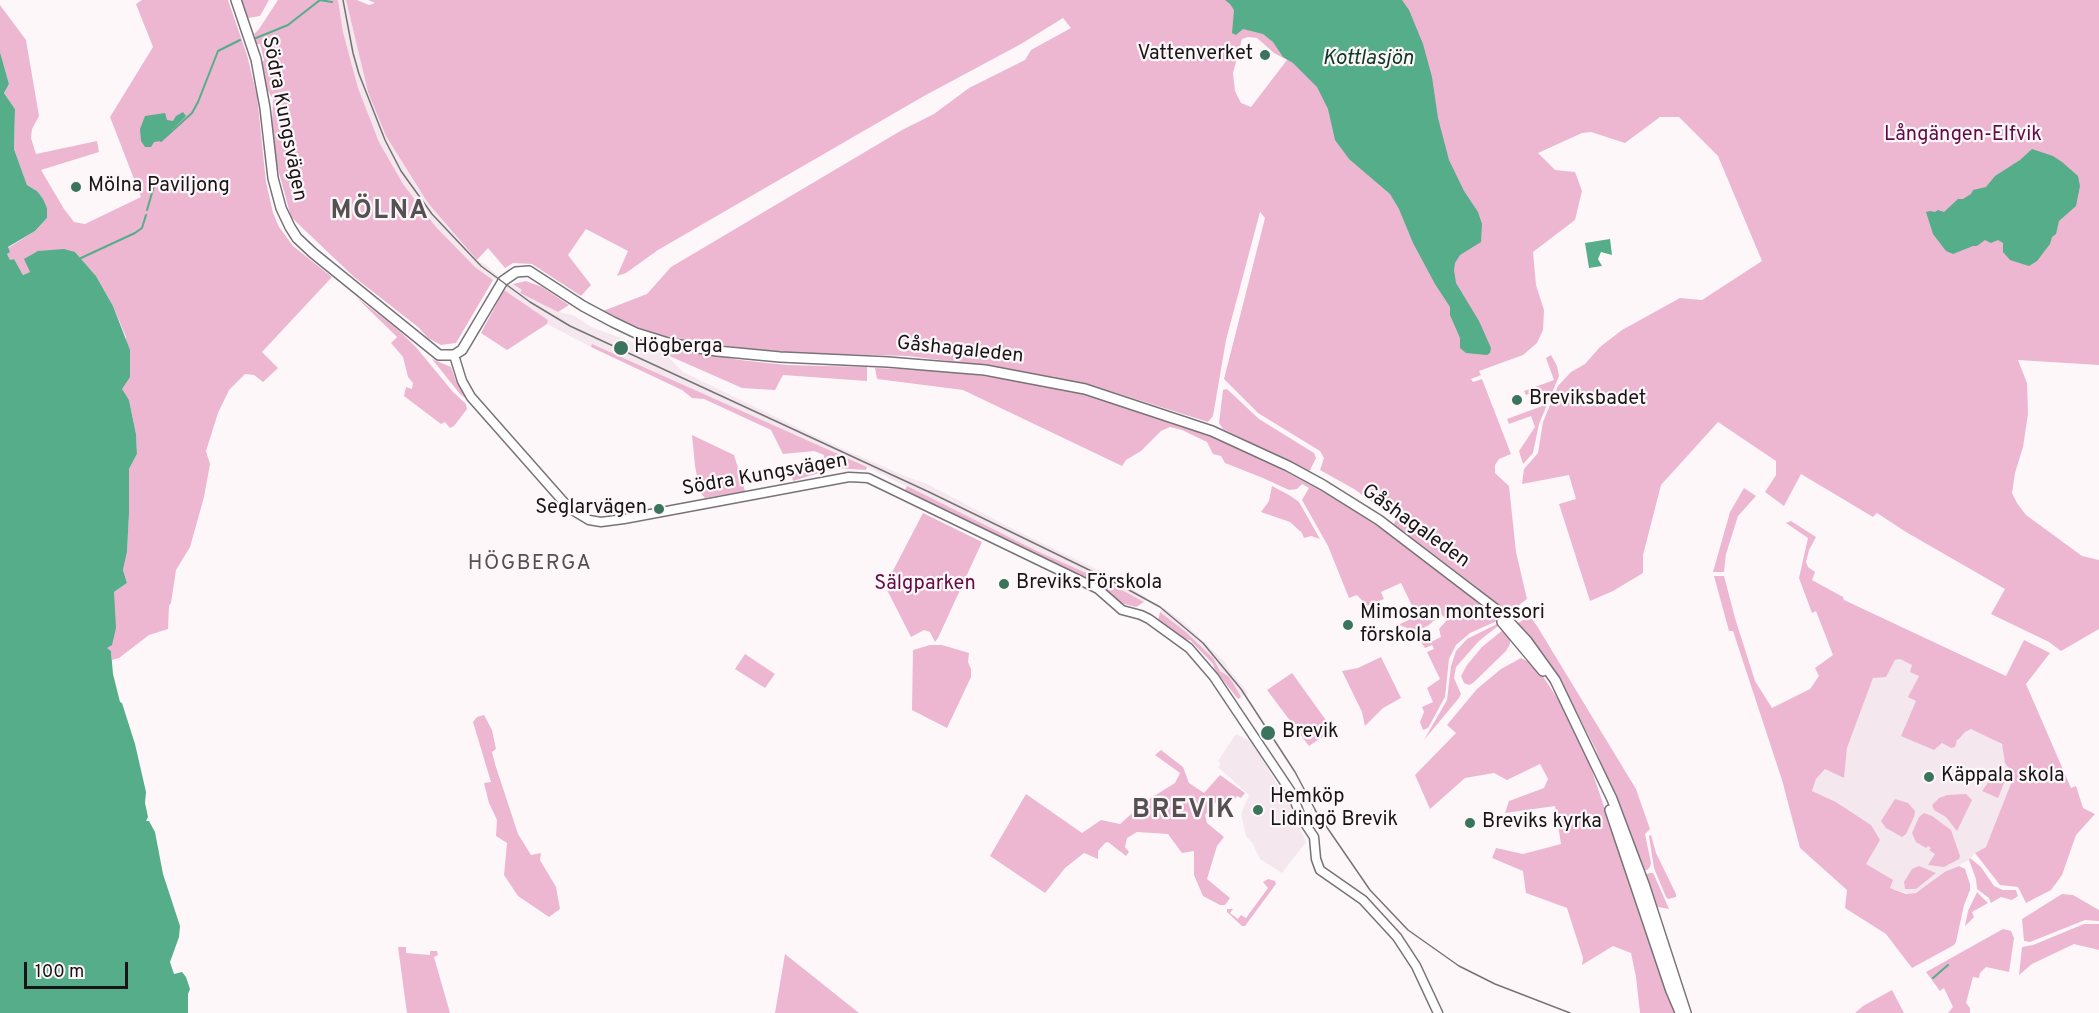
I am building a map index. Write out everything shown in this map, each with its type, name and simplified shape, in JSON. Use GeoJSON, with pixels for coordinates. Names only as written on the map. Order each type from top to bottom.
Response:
{"type":"FeatureCollection","features":[{"type":"Feature","properties":{"kind":"main road","name":"Södra Kungsvägen"},"geometry":{"type":"LineString","coordinates":[[236,0],[256,59],[265,108],[275,189],[290,227],[313,253],[391,314],[431,350],[439,355],[454,355]]}},
{"type":"Feature","properties":{"kind":"main road","name":"Gåshagaleden"},"geometry":{"type":"LineString","coordinates":[[454,355],[465,346],[503,281],[511,274],[522,270],[534,273],[583,306],[613,322],[636,333],[668,343],[717,351],[780,357],[939,365],[1059,382],[1212,430],[1288,466],[1379,520],[1472,590],[1544,663],[1593,756],[1611,799],[1644,884],[1686,1013]]}},
{"type":"Feature","properties":{"kind":"main road","name":"Gåshagaleden"},"geometry":{"type":"LineString","coordinates":[[1593,756],[1635,888],[1681,1013]]}},
{"type":"Feature","properties":{"kind":"street","name":"Södra Kungsvägen"},"geometry":{"type":"LineString","coordinates":[[454,355],[462,381],[471,398],[569,508],[589,520],[602,522],[624,519],[838,478],[859,476],[868,478],[1098,589],[1122,610],[1149,619],[1189,648],[1214,677],[1291,792],[1302,819],[1314,837],[1316,859],[1320,870],[1363,900],[1397,937],[1416,966],[1438,1013]]}},
{"type":"Feature","properties":{"kind":"shaded area"},"geometry":{"type":"Polygon","coordinates":[[[338,0],[346,0],[368,92],[477,260],[486,265],[508,286],[513,284],[523,290],[520,293],[558,312],[573,315],[591,327],[665,354],[683,372],[821,439],[927,484],[1094,568],[1146,597],[1144,602],[867,467],[592,344],[591,347],[547,324],[548,320],[504,290],[506,288],[495,279],[493,280],[475,267],[436,227],[403,184],[379,142],[358,89],[343,32],[338,0]]]}},
{"type":"Feature","properties":{"kind":"shaded area"},"geometry":{"type":"Polygon","coordinates":[[[1163,607],[1181,620],[1225,662],[1248,693],[1240,697],[1228,676],[1219,670],[1213,658],[1186,632],[1160,612],[1163,607]]]}},
{"type":"Feature","properties":{"kind":"shaded area","name":"Käppala skola"},"geometry":{"type":"Polygon","coordinates":[[[1900,659],[1912,665],[1919,676],[1909,697],[1916,701],[1937,746],[1942,743],[1951,748],[1965,732],[1971,729],[1998,741],[2004,748],[2005,763],[2014,776],[2010,783],[2044,797],[1969,860],[1946,871],[1921,891],[1910,894],[1890,888],[1892,880],[1866,864],[1871,825],[1836,802],[1812,791],[1816,779],[1825,769],[1844,778],[1847,748],[1873,678],[1895,660],[1900,659]]]}},
{"type":"Feature","properties":{"kind":"shaded area"},"geometry":{"type":"Polygon","coordinates":[[[1236,734],[1252,742],[1289,804],[1306,842],[1282,873],[1260,859],[1253,844],[1246,836],[1241,814],[1249,795],[1218,767],[1221,764],[1218,761],[1236,734]]]}},
{"type":"Feature","properties":{"kind":"green space"},"geometry":{"type":"Polygon","coordinates":[[[142,0],[228,0],[247,55],[257,96],[266,182],[273,213],[279,227],[293,246],[332,277],[262,352],[278,368],[263,382],[254,375],[245,374],[229,390],[218,413],[206,451],[210,464],[204,497],[190,547],[176,570],[169,606],[168,629],[149,635],[119,658],[112,660],[111,651],[106,648],[114,592],[127,583],[123,570],[127,552],[129,469],[137,454],[136,434],[129,400],[121,389],[126,337],[113,306],[96,276],[75,252],[23,275],[14,259],[10,261],[7,254],[8,248],[35,231],[47,218],[47,208],[37,191],[27,185],[14,149],[15,109],[4,93],[9,84],[0,52],[0,5],[26,40],[39,116],[32,129],[31,138],[36,154],[97,141],[99,152],[41,170],[74,222],[85,224],[141,197],[110,117],[153,47],[136,4],[142,0]]]}},
{"type":"Feature","properties":{"kind":"green space"},"geometry":{"type":"Polygon","coordinates":[[[241,0],[269,0],[260,16],[248,18],[241,0]]]}},
{"type":"Feature","properties":{"kind":"green space"},"geometry":{"type":"Polygon","coordinates":[[[278,0],[338,0],[343,32],[358,88],[379,142],[403,184],[436,227],[475,267],[493,280],[456,343],[441,345],[428,338],[418,327],[354,277],[291,217],[275,158],[272,126],[273,99],[265,86],[261,64],[264,60],[260,44],[257,44],[254,34],[278,0]]]}},
{"type":"Feature","properties":{"kind":"green space","name":"Långängen-Elfvik"},"geometry":{"type":"Polygon","coordinates":[[[346,0],[357,0],[369,5],[375,3],[368,0],[2099,0],[2099,365],[2018,360],[2027,383],[2028,414],[2012,493],[2026,515],[2082,556],[2099,560],[2099,629],[2061,651],[2049,642],[1991,614],[2005,589],[1877,513],[1873,517],[1801,474],[1784,506],[1765,492],[1776,475],[1776,461],[1718,422],[1661,485],[1643,555],[1643,573],[1613,591],[1590,601],[1559,504],[1576,499],[1569,475],[1522,484],[1524,469],[1538,453],[1543,422],[1558,386],[1571,372],[1585,364],[1600,347],[1622,330],[1680,298],[1702,300],[1762,261],[1718,156],[1679,117],[1660,117],[1625,143],[1591,132],[1582,133],[1538,153],[1555,170],[1575,172],[1582,191],[1575,220],[1533,252],[1536,285],[1544,310],[1543,330],[1537,343],[1523,355],[1479,371],[1481,375],[1471,379],[1473,382],[1482,379],[1511,454],[1499,459],[1495,465],[1495,473],[1509,486],[1516,552],[1527,599],[1506,615],[1474,585],[1394,524],[1396,519],[1354,489],[1320,470],[1324,458],[1320,451],[1258,413],[1224,379],[1265,218],[1260,212],[1226,340],[1213,416],[1208,422],[1088,384],[989,366],[908,356],[795,353],[741,348],[663,336],[603,311],[647,294],[671,267],[902,130],[934,114],[969,88],[1025,60],[1031,50],[1071,28],[1063,18],[658,250],[626,273],[617,276],[628,251],[586,229],[568,255],[591,285],[581,296],[532,264],[513,263],[505,268],[488,248],[477,260],[428,203],[386,136],[368,92],[346,0]],[[1257,38],[1242,39],[1233,73],[1235,91],[1241,103],[1251,107],[1287,60],[1274,53],[1257,38]]]}},
{"type":"Feature","properties":{"kind":"green space"},"geometry":{"type":"Polygon","coordinates":[[[526,281],[542,287],[569,305],[558,312],[520,293],[522,290],[513,284],[526,281]]]}},
{"type":"Feature","properties":{"kind":"green space"},"geometry":{"type":"Polygon","coordinates":[[[504,290],[548,320],[547,324],[507,350],[481,333],[504,290]]]}},
{"type":"Feature","properties":{"kind":"green space"},"geometry":{"type":"Polygon","coordinates":[[[356,297],[415,346],[453,392],[466,404],[467,409],[454,426],[450,428],[445,422],[441,424],[404,396],[406,387],[412,389],[413,383],[408,377],[403,357],[391,343],[397,337],[356,297]]]}},
{"type":"Feature","properties":{"kind":"green space"},"geometry":{"type":"Polygon","coordinates":[[[592,344],[867,467],[866,470],[835,468],[793,481],[791,473],[823,463],[824,455],[814,451],[783,454],[771,430],[704,399],[692,398],[682,390],[591,347],[592,344]]]}},
{"type":"Feature","properties":{"kind":"green space"},"geometry":{"type":"Polygon","coordinates":[[[669,348],[787,365],[867,367],[867,381],[783,375],[775,390],[742,388],[665,354],[669,348]]]}},
{"type":"Feature","properties":{"kind":"green space"},"geometry":{"type":"Polygon","coordinates":[[[1551,355],[1559,376],[1539,424],[1533,453],[1523,464],[1519,451],[1535,427],[1531,416],[1509,424],[1507,419],[1545,405],[1540,390],[1526,395],[1524,391],[1554,380],[1546,358],[1551,355]]]}},
{"type":"Feature","properties":{"kind":"green space"},"geometry":{"type":"Polygon","coordinates":[[[432,359],[451,367],[456,381],[468,400],[460,394],[432,359]]]}},
{"type":"Feature","properties":{"kind":"green space"},"geometry":{"type":"Polygon","coordinates":[[[875,368],[950,371],[1052,386],[1104,399],[1199,430],[1247,451],[1340,501],[1398,540],[1471,596],[1497,621],[1470,633],[1456,645],[1449,659],[1445,697],[1428,728],[1423,730],[1420,722],[1424,712],[1422,707],[1433,702],[1427,688],[1440,679],[1427,652],[1434,649],[1432,645],[1425,648],[1419,639],[1425,633],[1431,642],[1441,637],[1439,629],[1447,620],[1441,614],[1429,625],[1413,633],[1398,625],[1417,616],[1401,583],[1381,592],[1384,599],[1367,606],[1357,595],[1349,598],[1328,546],[1302,500],[1309,488],[1302,484],[1297,489],[1289,490],[1225,463],[1221,456],[1213,454],[1207,442],[1170,427],[1161,431],[1122,466],[963,390],[877,379],[875,368]]]}},
{"type":"Feature","properties":{"kind":"green space"},"geometry":{"type":"Polygon","coordinates":[[[1227,389],[1259,419],[1314,453],[1316,458],[1309,472],[1223,429],[1219,423],[1223,390],[1227,389]]]}},
{"type":"Feature","properties":{"kind":"green space"},"geometry":{"type":"Polygon","coordinates":[[[692,435],[734,455],[745,491],[705,498],[700,492],[692,435]]]}},
{"type":"Feature","properties":{"kind":"green space"},"geometry":{"type":"Polygon","coordinates":[[[907,486],[1144,602],[1136,607],[1120,603],[1104,588],[905,490],[907,486]]]}},
{"type":"Feature","properties":{"kind":"green space"},"geometry":{"type":"Polygon","coordinates":[[[1272,486],[1299,502],[1320,539],[1311,536],[1304,538],[1290,522],[1261,512],[1269,501],[1272,486]]]}},
{"type":"Feature","properties":{"kind":"green space"},"geometry":{"type":"Polygon","coordinates":[[[1744,488],[1756,496],[1738,516],[1726,554],[1724,572],[1713,572],[1730,512],[1744,488]]]}},
{"type":"Feature","properties":{"kind":"green space","name":"Sälgparken"},"geometry":{"type":"Polygon","coordinates":[[[923,513],[982,542],[935,642],[930,632],[924,630],[911,637],[885,586],[923,513]]]}},
{"type":"Feature","properties":{"kind":"green space"},"geometry":{"type":"Polygon","coordinates":[[[1791,521],[1816,537],[1806,562],[1808,567],[1815,572],[1812,580],[1843,597],[1844,600],[2006,676],[2024,640],[2050,653],[2026,684],[2071,788],[2076,786],[2083,808],[2095,814],[2076,835],[2062,875],[2051,890],[2026,903],[2018,887],[2000,885],[1975,853],[1986,847],[2014,776],[2005,763],[2002,744],[1971,729],[1957,740],[1955,747],[1951,748],[1942,743],[1934,750],[1901,736],[1916,701],[1908,697],[1919,676],[1910,672],[1912,665],[1900,659],[1895,660],[1886,677],[1873,678],[1847,748],[1844,778],[1825,769],[1816,779],[1812,791],[1836,802],[1871,825],[1880,840],[1866,864],[1893,880],[1890,888],[1906,894],[1916,893],[1946,871],[1959,866],[1965,869],[1970,890],[1964,905],[1956,942],[1912,968],[1886,934],[1845,908],[1847,890],[1800,848],[1782,780],[1733,631],[1729,631],[1714,576],[1724,576],[1755,681],[1772,708],[1810,689],[1819,676],[1815,668],[1833,655],[1816,611],[1812,613],[1799,578],[1808,538],[1786,523],[1791,521]]]}},
{"type":"Feature","properties":{"kind":"green space"},"geometry":{"type":"Polygon","coordinates":[[[1160,612],[1186,632],[1213,658],[1220,671],[1228,676],[1241,697],[1238,699],[1215,670],[1213,664],[1190,640],[1183,639],[1158,621],[1160,612]]]}},
{"type":"Feature","properties":{"kind":"green space"},"geometry":{"type":"Polygon","coordinates":[[[1527,618],[1532,619],[1537,626],[1636,789],[1650,829],[1645,834],[1651,863],[1647,870],[1642,871],[1596,750],[1558,675],[1542,652],[1516,624],[1527,618]]]}},
{"type":"Feature","properties":{"kind":"green space"},"geometry":{"type":"Polygon","coordinates":[[[1497,624],[1498,626],[1479,641],[1456,667],[1454,678],[1461,694],[1424,740],[1447,700],[1451,666],[1456,651],[1467,639],[1497,624]]]}},
{"type":"Feature","properties":{"kind":"green space"},"geometry":{"type":"Polygon","coordinates":[[[1504,629],[1510,639],[1506,651],[1473,683],[1469,685],[1464,683],[1461,676],[1467,665],[1482,647],[1504,629]]]}},
{"type":"Feature","properties":{"kind":"green space"},"geometry":{"type":"Polygon","coordinates":[[[930,645],[942,645],[969,653],[971,677],[947,728],[912,710],[913,650],[930,645]]]}},
{"type":"Feature","properties":{"kind":"green space"},"geometry":{"type":"Polygon","coordinates":[[[745,654],[775,674],[765,688],[735,669],[745,654]]]}},
{"type":"Feature","properties":{"kind":"green space"},"geometry":{"type":"Polygon","coordinates":[[[1381,657],[1401,698],[1383,708],[1365,726],[1362,712],[1342,671],[1358,668],[1381,657]]]}},
{"type":"Feature","properties":{"kind":"green space"},"geometry":{"type":"Polygon","coordinates":[[[1521,658],[1533,664],[1542,675],[1560,702],[1585,751],[1675,1013],[1640,1013],[1631,953],[1613,946],[1582,965],[1583,958],[1567,908],[1526,893],[1523,871],[1492,858],[1496,848],[1523,854],[1561,844],[1555,806],[1505,813],[1509,801],[1544,788],[1548,779],[1540,764],[1507,780],[1494,773],[1465,778],[1430,809],[1415,775],[1456,733],[1447,725],[1477,689],[1501,669],[1521,658]]]}},
{"type":"Feature","properties":{"kind":"green space"},"geometry":{"type":"Polygon","coordinates":[[[1292,673],[1333,730],[1309,746],[1267,690],[1292,673]]]}},
{"type":"Feature","properties":{"kind":"green space"},"geometry":{"type":"Polygon","coordinates":[[[484,715],[492,730],[496,749],[492,752],[495,764],[518,834],[531,855],[541,853],[540,860],[556,887],[560,909],[549,917],[518,896],[504,875],[507,843],[496,836],[497,820],[489,803],[484,783],[491,782],[473,722],[477,717],[484,715]]]}},
{"type":"Feature","properties":{"kind":"green space"},"geometry":{"type":"Polygon","coordinates":[[[1161,750],[1183,767],[1189,783],[1204,793],[1220,775],[1245,793],[1241,798],[1237,796],[1226,809],[1216,802],[1205,815],[1207,823],[1224,837],[1217,846],[1207,879],[1230,898],[1225,905],[1220,905],[1203,896],[1194,875],[1194,851],[1182,853],[1168,834],[1137,832],[1127,838],[1125,847],[1129,852],[1126,856],[1108,842],[1098,851],[1098,859],[1084,853],[1065,868],[1045,893],[990,856],[1026,794],[1082,833],[1101,820],[1120,824],[1146,801],[1175,783],[1180,773],[1155,755],[1161,750]]]}},
{"type":"Feature","properties":{"kind":"green space"},"geometry":{"type":"Polygon","coordinates":[[[1995,773],[2012,776],[2004,783],[1998,798],[1982,791],[1995,773]]]}},
{"type":"Feature","properties":{"kind":"green space"},"geometry":{"type":"Polygon","coordinates":[[[1966,794],[1972,800],[1957,831],[1946,817],[1934,810],[1932,805],[1939,798],[1947,795],[1966,794]]]}},
{"type":"Feature","properties":{"kind":"green space"},"geometry":{"type":"Polygon","coordinates":[[[1895,799],[1908,803],[1915,811],[1906,834],[1902,837],[1886,828],[1881,821],[1895,799]]]}},
{"type":"Feature","properties":{"kind":"green space"},"geometry":{"type":"Polygon","coordinates":[[[1924,813],[1951,830],[1959,859],[1944,867],[1928,865],[1935,854],[1929,850],[1931,848],[1928,846],[1926,848],[1916,842],[1912,833],[1919,817],[1924,813]]]}},
{"type":"Feature","properties":{"kind":"green space"},"geometry":{"type":"Polygon","coordinates":[[[1651,835],[1656,853],[1676,897],[1668,899],[1666,897],[1654,868],[1649,836],[1651,835]]]}},
{"type":"Feature","properties":{"kind":"green space"},"geometry":{"type":"Polygon","coordinates":[[[1970,858],[1981,867],[1994,886],[2003,890],[2016,890],[2018,896],[2012,900],[2001,897],[1991,903],[1989,898],[1977,889],[1970,858]]]}},
{"type":"Feature","properties":{"kind":"green space"},"geometry":{"type":"Polygon","coordinates":[[[1919,866],[1936,873],[1916,889],[1905,889],[1904,882],[1912,869],[1919,866]]]}},
{"type":"Feature","properties":{"kind":"green space"},"geometry":{"type":"Polygon","coordinates":[[[1653,873],[1669,909],[1658,907],[1655,903],[1644,875],[1653,873]]]}},
{"type":"Feature","properties":{"kind":"green space"},"geometry":{"type":"Polygon","coordinates":[[[1268,879],[1275,881],[1276,884],[1245,926],[1242,926],[1227,912],[1227,909],[1233,909],[1230,913],[1238,919],[1241,915],[1246,918],[1268,888],[1263,882],[1268,879]]]}},
{"type":"Feature","properties":{"kind":"green space"},"geometry":{"type":"Polygon","coordinates":[[[1977,892],[1988,903],[1972,912],[1974,917],[1965,926],[1968,911],[1977,892]]]}},
{"type":"Feature","properties":{"kind":"green space"},"geometry":{"type":"Polygon","coordinates":[[[2062,894],[2073,895],[2099,910],[2099,921],[2085,920],[2030,942],[2024,941],[2022,919],[2062,894]]]}},
{"type":"Feature","properties":{"kind":"green space"},"geometry":{"type":"Polygon","coordinates":[[[2084,924],[2099,924],[2099,950],[2074,944],[2032,964],[2019,975],[2022,947],[2033,945],[2084,924]]]}},
{"type":"Feature","properties":{"kind":"green space"},"geometry":{"type":"Polygon","coordinates":[[[2003,929],[2011,931],[2014,938],[2009,972],[1986,967],[1980,973],[1979,978],[1973,977],[1966,1003],[1970,1008],[1970,1013],[1948,1013],[1953,1007],[1944,988],[1940,991],[1926,972],[2003,929]]]}},
{"type":"Feature","properties":{"kind":"green space"},"geometry":{"type":"Polygon","coordinates":[[[398,947],[406,947],[406,953],[430,955],[430,951],[437,951],[438,955],[434,957],[450,1013],[407,1013],[398,947]]]}},
{"type":"Feature","properties":{"kind":"green space"},"geometry":{"type":"Polygon","coordinates":[[[785,954],[859,1013],[775,1013],[785,954]]]}},
{"type":"Feature","properties":{"kind":"green space"},"geometry":{"type":"Polygon","coordinates":[[[1892,990],[1904,1013],[1855,1013],[1863,1006],[1892,990]]]}},
{"type":"Feature","properties":{"kind":"water","name":"Kottlasjön"},"geometry":{"type":"Polygon","coordinates":[[[1225,0],[1402,0],[1409,10],[1423,44],[1449,160],[1464,191],[1478,212],[1482,224],[1481,242],[1460,255],[1454,270],[1456,283],[1479,321],[1491,348],[1490,353],[1487,355],[1466,353],[1460,348],[1460,338],[1450,315],[1450,307],[1413,243],[1399,209],[1390,194],[1349,159],[1335,140],[1328,109],[1317,87],[1293,63],[1283,57],[1273,42],[1263,34],[1243,29],[1236,35],[1232,33],[1234,10],[1225,0]]]}},
{"type":"Feature","properties":{"kind":"water"},"geometry":{"type":"Polygon","coordinates":[[[0,52],[9,84],[4,93],[15,109],[14,149],[27,185],[37,191],[47,208],[47,218],[35,231],[8,247],[10,252],[7,254],[10,260],[14,259],[23,275],[30,272],[24,259],[38,251],[64,249],[75,252],[96,276],[113,306],[130,350],[130,377],[122,389],[129,400],[136,434],[137,454],[129,469],[127,552],[123,570],[127,583],[114,592],[116,628],[112,645],[107,648],[111,651],[113,674],[135,744],[146,792],[145,803],[148,817],[146,821],[149,821],[155,832],[163,874],[180,926],[179,937],[170,962],[174,974],[182,972],[186,977],[190,989],[188,1013],[0,1013],[0,52]]]}},
{"type":"Feature","properties":{"kind":"water"},"geometry":{"type":"Polygon","coordinates":[[[183,112],[186,116],[161,141],[154,142],[151,147],[145,147],[141,141],[140,129],[145,116],[165,113],[167,120],[173,121],[183,112]]]}},
{"type":"Feature","properties":{"kind":"water"},"geometry":{"type":"Polygon","coordinates":[[[2032,149],[2053,156],[2062,162],[2078,176],[2080,186],[2076,206],[2059,221],[2056,234],[2037,261],[2029,266],[2010,260],[2003,252],[2003,243],[1998,240],[1991,243],[1985,240],[1977,246],[1953,254],[1946,251],[1933,234],[1926,212],[1938,210],[1944,212],[1958,199],[1971,194],[1973,190],[1986,187],[1995,176],[2020,160],[2032,149]]]}},
{"type":"Feature","properties":{"kind":"water"},"geometry":{"type":"Polygon","coordinates":[[[1610,239],[1612,255],[1601,252],[1598,259],[1602,266],[1589,268],[1585,243],[1610,239]]]}},
{"type":"Feature","properties":{"kind":"waterway"},"geometry":{"type":"LineString","coordinates":[[256,38],[288,25],[320,0],[332,2]]}},
{"type":"Feature","properties":{"kind":"waterway"},"geometry":{"type":"LineString","coordinates":[[161,141],[192,113],[218,51],[240,40]]}},
{"type":"Feature","properties":{"kind":"waterway"},"geometry":{"type":"LineString","coordinates":[[147,210],[156,179]]}},
{"type":"Feature","properties":{"kind":"waterway"},"geometry":{"type":"LineString","coordinates":[[81,258],[135,233],[142,228],[146,215]]}},
{"type":"Feature","properties":{"kind":"waterway"},"geometry":{"type":"LineString","coordinates":[[1933,978],[1948,965]]}},
{"type":"Feature","properties":{"kind":"tram line"},"geometry":{"type":"LineString","coordinates":[[343,0],[359,74],[385,140],[401,171],[432,214],[481,266],[530,302],[570,326],[929,492],[1118,584],[1160,607],[1203,643],[1241,689],[1295,772],[1318,815]]}},
{"type":"Feature","properties":{"kind":"tram line"},"geometry":{"type":"LineString","coordinates":[[1315,810],[1370,890],[1408,930],[1459,966],[1495,984],[1570,1013]]}},
{"type":"Feature","properties":{"kind":"place","name":"Vattenverket"},"geometry":{"type":"Point","coordinates":[1265,55]}},
{"type":"Feature","properties":{"kind":"place","name":"Mölna Paviljong"},"geometry":{"type":"Point","coordinates":[76,187]}},
{"type":"Feature","properties":{"kind":"place","name":"Högberga"},"geometry":{"type":"Point","coordinates":[621,348]}},
{"type":"Feature","properties":{"kind":"place","name":"Breviksbadet"},"geometry":{"type":"Point","coordinates":[1517,400]}},
{"type":"Feature","properties":{"kind":"place","name":"Seglarvägen"},"geometry":{"type":"Point","coordinates":[659,509]}},
{"type":"Feature","properties":{"kind":"place","name":"Breviks Förskola"},"geometry":{"type":"Point","coordinates":[1004,584]}},
{"type":"Feature","properties":{"kind":"place","name":"Mimosan montessori förskola"},"geometry":{"type":"Point","coordinates":[1348,625]}},
{"type":"Feature","properties":{"kind":"place","name":"Brevik"},"geometry":{"type":"Point","coordinates":[1268,733]}},
{"type":"Feature","properties":{"kind":"place","name":"Käppala skola"},"geometry":{"type":"Point","coordinates":[1929,777]}},
{"type":"Feature","properties":{"kind":"place","name":"Hemköp Lidingö Brevik"},"geometry":{"type":"Point","coordinates":[1258,810]}},
{"type":"Feature","properties":{"kind":"place","name":"Breviks kyrka"},"geometry":{"type":"Point","coordinates":[1470,823]}},
{"type":"Feature","properties":{"kind":"district","name":"MÖLNA"},"geometry":{"type":"Point","coordinates":[380,213]}},
{"type":"Feature","properties":{"kind":"district","name":"HÖGBERGA"},"geometry":{"type":"Point","coordinates":[530,565]}},
{"type":"Feature","properties":{"kind":"district","name":"BREVIK"},"geometry":{"type":"Point","coordinates":[1184,812]}}]}
